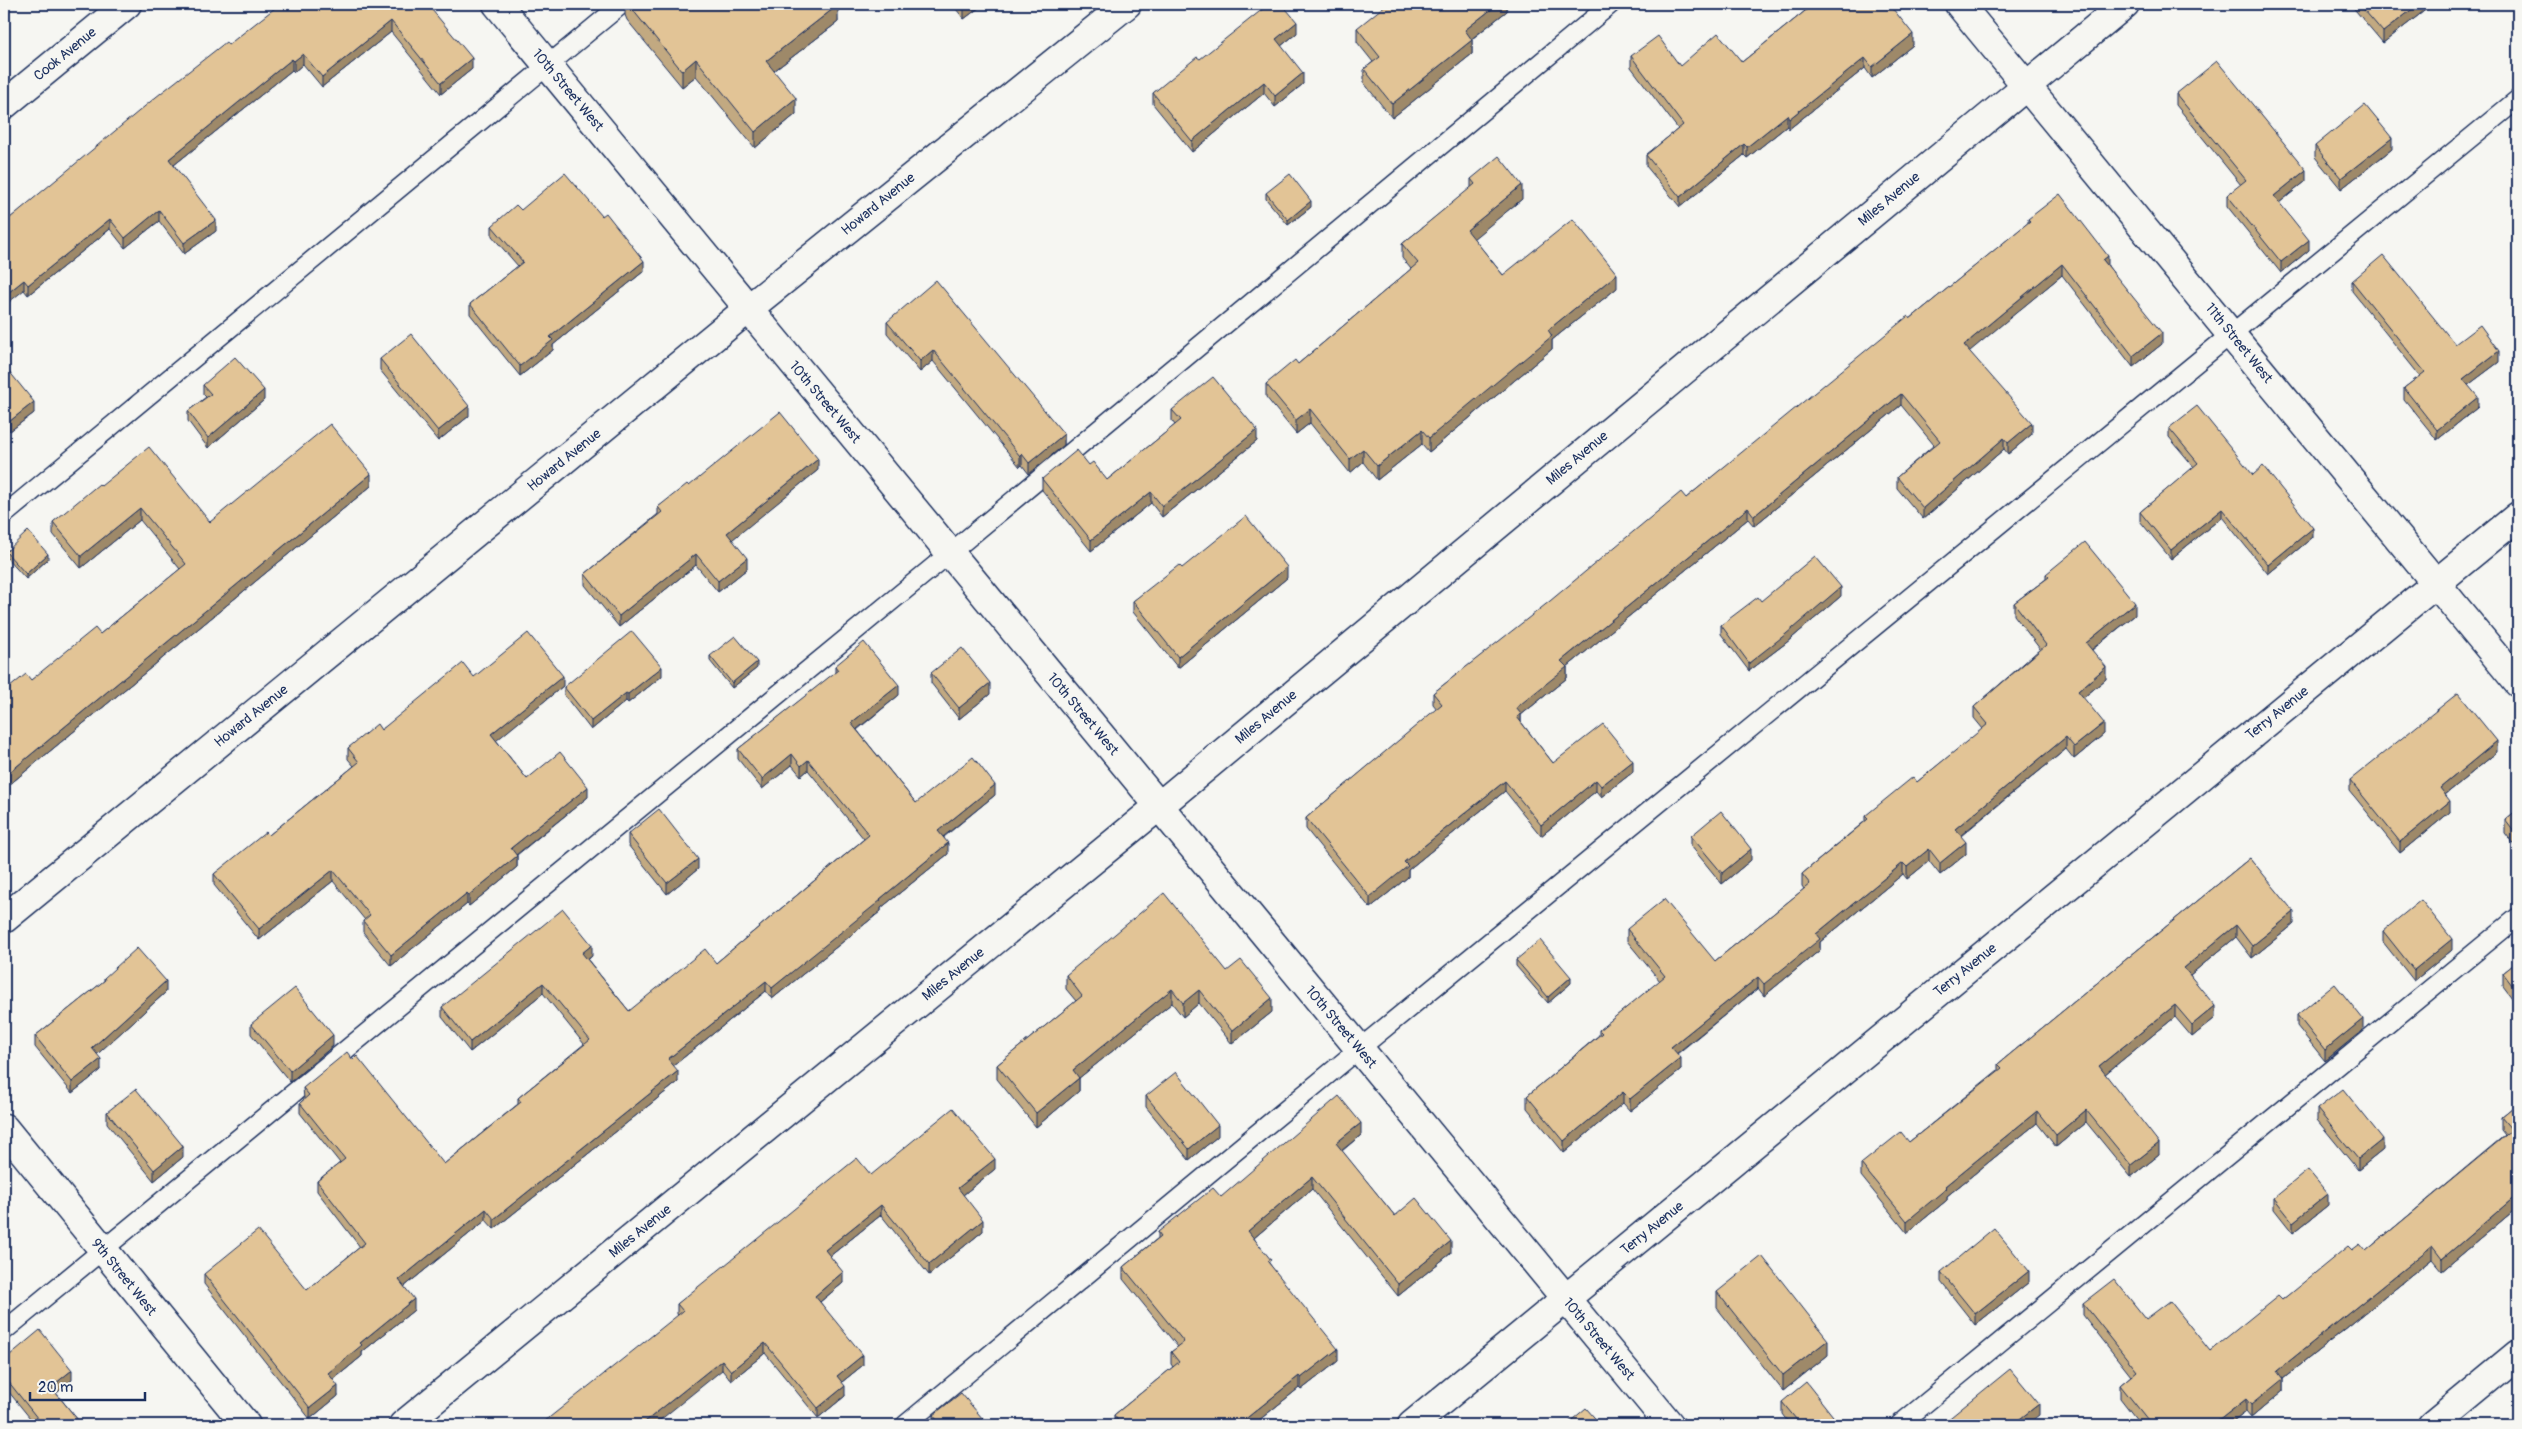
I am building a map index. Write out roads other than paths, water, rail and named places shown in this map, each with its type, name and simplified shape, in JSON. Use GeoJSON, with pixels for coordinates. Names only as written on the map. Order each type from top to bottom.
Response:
{"type":"FeatureCollection","features":[{"type":"Feature","properties":{"kind":"street","name":"Cook Avenue"},"geometry":{"type":"LineString","coordinates":[[4,105],[127,4]]}},
{"type":"Feature","properties":{"kind":"street","name":"10th Street West"},"geometry":{"type":"LineString","coordinates":[[497,4],[1670,1425]]}},
{"type":"Feature","properties":{"kind":"street","name":"Howard Avenue"},"geometry":{"type":"LineString","coordinates":[[4,919],[748,309],[1127,4]]}},
{"type":"Feature","properties":{"kind":"street","name":"11th Street West"},"geometry":{"type":"LineString","coordinates":[[1960,4],[2518,683]]}},
{"type":"Feature","properties":{"kind":"street","name":"Miles Avenue"},"geometry":{"type":"LineString","coordinates":[[403,1425],[1159,806],[2125,4]]}},
{"type":"Feature","properties":{"kind":"street","name":"Terry Avenue"},"geometry":{"type":"LineString","coordinates":[[1412,1425],[2435,582],[2518,516]]}},
{"type":"Feature","properties":{"kind":"street","name":"9th Street West"},"geometry":{"type":"LineString","coordinates":[[4,1128],[246,1425]]}},
{"type":"Feature","properties":{"kind":"street"},"geometry":{"type":"LineString","coordinates":[[2432,1425],[2518,1354]]}},
{"type":"Feature","properties":{"kind":"lane"},"geometry":{"type":"LineString","coordinates":[[4,515],[622,4]]}},
{"type":"Feature","properties":{"kind":"lane"},"geometry":{"type":"LineString","coordinates":[[4,1330],[950,553],[1611,4]]}},
{"type":"Feature","properties":{"kind":"lane"},"geometry":{"type":"LineString","coordinates":[[905,1425],[1359,1049],[2518,99]]}},
{"type":"Feature","properties":{"kind":"lane"},"geometry":{"type":"LineString","coordinates":[[1899,1425],[2518,917]]}}]}
